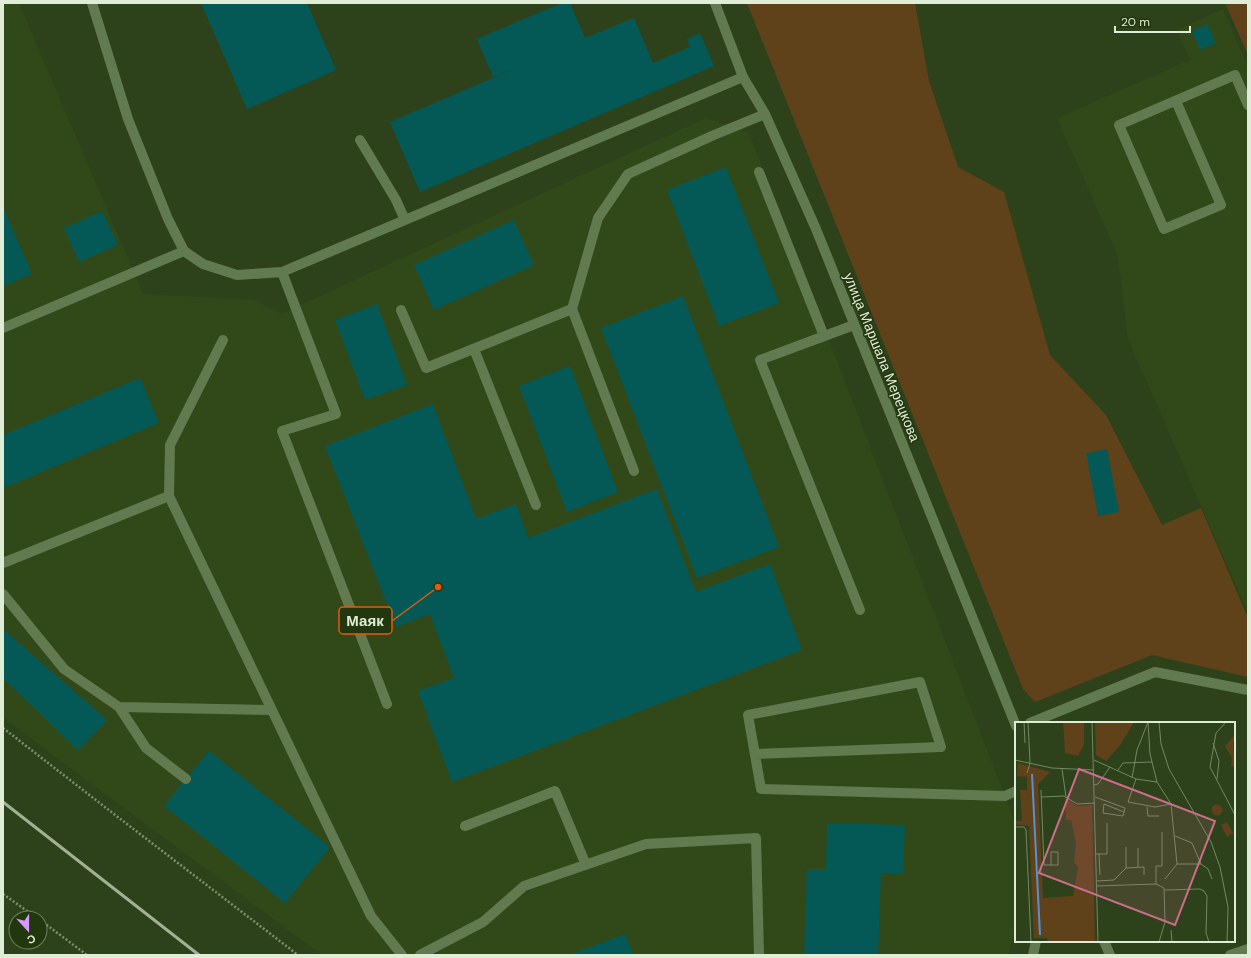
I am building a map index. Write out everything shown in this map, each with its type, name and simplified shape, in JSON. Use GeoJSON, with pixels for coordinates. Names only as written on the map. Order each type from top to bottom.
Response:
{"type":"FeatureCollection","features":[{"type":"Feature","properties":{"kind":"street"},"geometry":{"type":"LineString","coordinates":[[92,3],[128,119],[168,219],[184,251],[203,264],[237,275],[282,272],[743,77]]}},
{"type":"Feature","properties":{"kind":"street","name":"улица Маршала Мерецкова"},"geometry":{"type":"LineString","coordinates":[[715,3],[743,77],[765,114],[816,229],[1015,724]]}},
{"type":"Feature","properties":{"kind":"street"},"geometry":{"type":"LineString","coordinates":[[1176,101],[1221,205],[1164,229],[1119,125],[1235,75],[1248,105]]}},
{"type":"Feature","properties":{"kind":"street"},"geometry":{"type":"LineString","coordinates":[[634,471],[572,310],[598,218],[628,174],[714,134],[765,114]]}},
{"type":"Feature","properties":{"kind":"street"},"geometry":{"type":"LineString","coordinates":[[360,140],[396,200],[405,220]]}},
{"type":"Feature","properties":{"kind":"street"},"geometry":{"type":"LineString","coordinates":[[758,172],[824,336]]}},
{"type":"Feature","properties":{"kind":"street"},"geometry":{"type":"LineString","coordinates":[[3,328],[184,251]]}},
{"type":"Feature","properties":{"kind":"street"},"geometry":{"type":"LineString","coordinates":[[282,272],[336,414],[282,431],[388,704]]}},
{"type":"Feature","properties":{"kind":"street"},"geometry":{"type":"LineString","coordinates":[[401,310],[426,368],[572,310]]}},
{"type":"Feature","properties":{"kind":"street"},"geometry":{"type":"LineString","coordinates":[[854,325],[760,360],[860,610]]}},
{"type":"Feature","properties":{"kind":"street"},"geometry":{"type":"LineString","coordinates":[[223,340],[170,446],[169,496],[371,916],[402,955]]}},
{"type":"Feature","properties":{"kind":"street"},"geometry":{"type":"LineString","coordinates":[[474,349],[536,505]]}},
{"type":"Feature","properties":{"kind":"street"},"geometry":{"type":"LineString","coordinates":[[3,563],[169,496]]}},
{"type":"Feature","properties":{"kind":"street"},"geometry":{"type":"LineString","coordinates":[[3,594],[64,669],[119,707],[146,748],[186,779]]}},
{"type":"Feature","properties":{"kind":"street"},"geometry":{"type":"LineString","coordinates":[[1032,722],[1155,672],[1248,690]]}},
{"type":"Feature","properties":{"kind":"street"},"geometry":{"type":"LineString","coordinates":[[755,754],[941,748],[920,682],[748,715],[761,789],[1005,796],[1015,791]]}},
{"type":"Feature","properties":{"kind":"street"},"geometry":{"type":"LineString","coordinates":[[119,707],[272,710]]}},
{"type":"Feature","properties":{"kind":"street"},"geometry":{"type":"LineString","coordinates":[[465,826],[555,791],[586,865]]}},
{"type":"Feature","properties":{"kind":"street"},"geometry":{"type":"LineString","coordinates":[[420,955],[484,922],[524,886],[646,844],[756,838],[759,955]]}},
{"type":"Feature","properties":{"kind":"street"},"geometry":{"type":"LineString","coordinates":[[1033,955],[1036,942]]}},
{"type":"Feature","properties":{"kind":"street"},"geometry":{"type":"LineString","coordinates":[[1104,942],[1110,955]]}},
{"type":"Feature","properties":{"kind":"street"},"geometry":{"type":"LineString","coordinates":[[1230,955],[1248,949]]}},
{"type":"Feature","properties":{"kind":"path"},"geometry":{"type":"LineString","coordinates":[[3,728],[110,812],[298,955]]}},
{"type":"Feature","properties":{"kind":"path"},"geometry":{"type":"LineString","coordinates":[[3,894],[26,910]]}},
{"type":"Feature","properties":{"kind":"path"},"geometry":{"type":"LineString","coordinates":[[48,926],[87,955]]}},
{"type":"Feature","properties":{"kind":"shaded area"},"geometry":{"type":"Polygon","coordinates":[[[3,3],[19,3],[143,294],[253,300],[281,314],[706,118],[749,133],[1015,822],[1015,930],[1008,955],[322,955],[3,717],[3,3]]]}},
{"type":"Feature","properties":{"kind":"shaded area"},"geometry":{"type":"Polygon","coordinates":[[[746,3],[915,3],[929,81],[958,167],[1004,192],[1050,355],[1106,415],[1162,525],[1201,508],[1248,618],[1248,677],[1152,655],[1035,702],[1023,689],[746,3]]]}},
{"type":"Feature","properties":{"kind":"shaded area"},"geometry":{"type":"Polygon","coordinates":[[[1225,3],[1248,3],[1248,55],[1225,3]]]}},
{"type":"Feature","properties":{"kind":"shaded area"},"geometry":{"type":"Polygon","coordinates":[[[1223,9],[1248,67],[1248,613],[1128,339],[1118,256],[1057,118],[1190,60],[1177,30],[1223,9]]]}},
{"type":"Feature","properties":{"kind":"building"},"geometry":{"type":"Polygon","coordinates":[[[201,3],[307,3],[336,70],[247,109],[201,3]]]}},
{"type":"Feature","properties":{"kind":"building"},"geometry":{"type":"Polygon","coordinates":[[[562,3],[570,3],[585,38],[634,18],[653,63],[690,47],[687,39],[700,33],[714,66],[420,192],[390,122],[514,69],[493,77],[477,39],[562,3]]]}},
{"type":"Feature","properties":{"kind":"building"},"geometry":{"type":"Polygon","coordinates":[[[1207,24],[1216,43],[1200,50],[1192,31],[1207,24]]]}},
{"type":"Feature","properties":{"kind":"building"},"geometry":{"type":"Polygon","coordinates":[[[726,167],[779,303],[719,326],[667,190],[726,167]]]}},
{"type":"Feature","properties":{"kind":"building"},"geometry":{"type":"Polygon","coordinates":[[[3,207],[32,274],[3,286],[3,207]]]}},
{"type":"Feature","properties":{"kind":"building"},"geometry":{"type":"Polygon","coordinates":[[[102,211],[118,245],[79,262],[64,228],[102,211]]]}},
{"type":"Feature","properties":{"kind":"building"},"geometry":{"type":"Polygon","coordinates":[[[514,220],[534,265],[434,310],[414,265],[514,220]]]}},
{"type":"Feature","properties":{"kind":"building"},"geometry":{"type":"Polygon","coordinates":[[[683,296],[779,547],[697,578],[601,328],[683,296]]]}},
{"type":"Feature","properties":{"kind":"building"},"geometry":{"type":"Polygon","coordinates":[[[377,304],[407,385],[365,400],[335,320],[377,304]]]}},
{"type":"Feature","properties":{"kind":"building"},"geometry":{"type":"Polygon","coordinates":[[[570,366],[618,492],[567,512],[519,386],[570,366]]]}},
{"type":"Feature","properties":{"kind":"building"},"geometry":{"type":"Polygon","coordinates":[[[140,378],[159,423],[3,488],[3,435],[140,378]]]}},
{"type":"Feature","properties":{"kind":"building"},"geometry":{"type":"Polygon","coordinates":[[[433,404],[476,519],[516,504],[528,538],[657,489],[696,592],[770,564],[802,650],[452,782],[418,691],[454,678],[430,614],[396,627],[325,446],[433,404]]]}},
{"type":"Feature","properties":{"kind":"building"},"geometry":{"type":"Polygon","coordinates":[[[1107,449],[1119,512],[1098,516],[1086,453],[1107,449]]]}},
{"type":"Feature","properties":{"kind":"building"},"geometry":{"type":"Polygon","coordinates":[[[3,629],[107,720],[78,750],[3,678],[3,629]]]}},
{"type":"Feature","properties":{"kind":"building"},"geometry":{"type":"Polygon","coordinates":[[[209,751],[330,847],[285,903],[164,806],[209,751]]]}},
{"type":"Feature","properties":{"kind":"building"},"geometry":{"type":"Polygon","coordinates":[[[827,823],[905,825],[903,874],[881,873],[878,955],[804,955],[807,869],[826,869],[827,823]]]}},
{"type":"Feature","properties":{"kind":"building"},"geometry":{"type":"Polygon","coordinates":[[[625,934],[633,955],[569,955],[625,934]]]}},
{"type":"Feature","properties":{"kind":"railway"},"geometry":{"type":"LineString","coordinates":[[3,802],[199,955]]}},
{"type":"Feature","properties":{"kind":"place","name":"Маяк"},"geometry":{"type":"Point","coordinates":[438,587]}}]}
